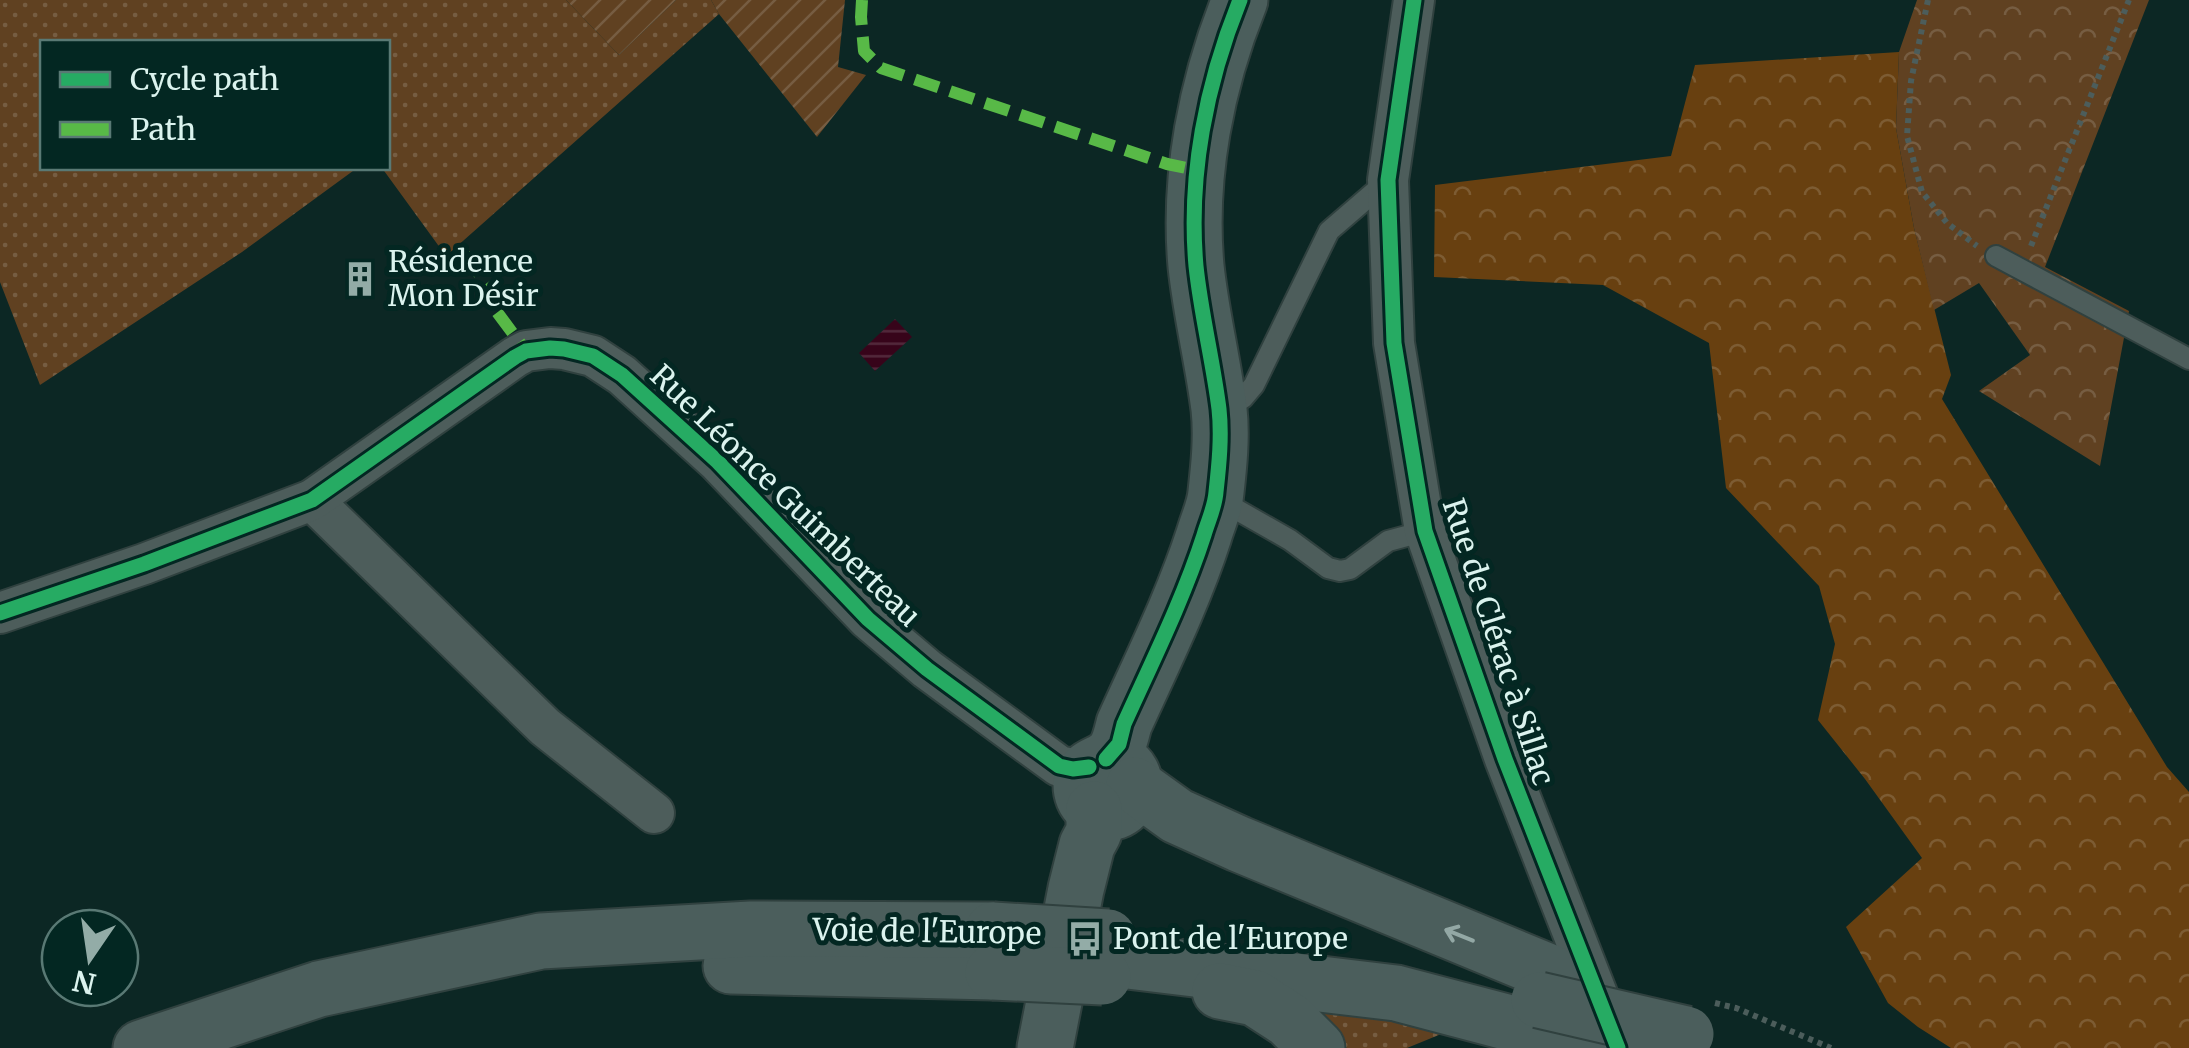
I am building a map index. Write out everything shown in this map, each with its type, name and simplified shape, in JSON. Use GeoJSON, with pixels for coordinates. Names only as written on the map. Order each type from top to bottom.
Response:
{"type":"FeatureCollection","features":[{"type":"Feature","properties":{"kind":"main road"},"geometry":{"type":"LineString","coordinates":[[1045,1048],[1076,889],[1106,780],[1124,724],[1192,573],[1216,497],[1219,410],[1196,265],[1196,170],[1223,42],[1240,0]]}},
{"type":"Feature","properties":{"kind":"main road"},"geometry":{"type":"LineString","coordinates":[[1106,780],[1544,986],[1701,1041]]}},
{"type":"Feature","properties":{"kind":"main road","name":"Voie de l'Europe"},"geometry":{"type":"LineString","coordinates":[[141,1048],[319,989],[541,941],[751,929],[993,952],[1104,958],[1261,951],[1544,986]]}},
{"type":"Feature","properties":{"kind":"main road","name":"Voie de l'Europe"},"geometry":{"type":"LineString","coordinates":[[222,1048],[424,990],[589,963],[798,951],[993,952]]}},
{"type":"Feature","properties":{"kind":"main road"},"geometry":{"type":"LineString","coordinates":[[1104,958],[1396,993],[1604,1046]]}},
{"type":"Feature","properties":{"kind":"main road"},"geometry":{"type":"LineString","coordinates":[[1104,958],[1178,982],[1254,998],[1289,1020],[1317,1048]]}},
{"type":"Feature","properties":{"kind":"main road"},"geometry":{"type":"LineString","coordinates":[[1446,1048],[1490,1039],[1604,1046]]}},
{"type":"Feature","properties":{"kind":"street","name":"Rue de Clérac à Sillac"},"geometry":{"type":"LineString","coordinates":[[1414,0],[1388,180],[1394,343],[1425,530],[1604,1046]]}},
{"type":"Feature","properties":{"kind":"street","name":"Rue Léonce Guimberteau"},"geometry":{"type":"LineString","coordinates":[[0,613],[312,500],[516,357],[550,348],[593,356],[622,375],[718,462],[836,588],[906,652],[1059,766],[1106,780]]}},
{"type":"Feature","properties":{"kind":"street"},"geometry":{"type":"LineString","coordinates":[[312,500],[545,727],[654,813]]}},
{"type":"Feature","properties":{"kind":"lane"},"geometry":{"type":"LineString","coordinates":[[1219,410],[1243,398],[1254,385],[1328,231],[1388,180]]}},
{"type":"Feature","properties":{"kind":"lane"},"geometry":{"type":"LineString","coordinates":[[1996,256],[2189,359]]}},
{"type":"Feature","properties":{"kind":"lane"},"geometry":{"type":"LineString","coordinates":[[1216,497],[1290,540],[1328,568],[1340,570],[1350,569],[1388,541],[1425,530]]}},
{"type":"Feature","properties":{"kind":"path"},"geometry":{"type":"LineString","coordinates":[[1928,0],[1911,81],[1907,136],[1914,164],[1922,192],[1947,223],[1996,256]]}},
{"type":"Feature","properties":{"kind":"path"},"geometry":{"type":"LineString","coordinates":[[2021,271],[2129,0]]}},
{"type":"Feature","properties":{"kind":"green space"},"geometry":{"type":"Polygon","coordinates":[[[0,0],[566,0],[619,55],[676,0],[711,0],[719,14],[446,256],[383,170],[390,170],[390,40],[40,40],[40,170],[354,170],[242,252],[40,385],[0,282],[0,0]]]}},
{"type":"Feature","properties":{"kind":"green space"},"geometry":{"type":"Polygon","coordinates":[[[566,0],[676,0],[619,55],[566,0]]]}},
{"type":"Feature","properties":{"kind":"green space"},"geometry":{"type":"Polygon","coordinates":[[[711,0],[845,0],[838,67],[866,75],[817,137],[719,14],[711,0]]]}},
{"type":"Feature","properties":{"kind":"green space"},"geometry":{"type":"Polygon","coordinates":[[[1917,0],[2149,0],[2045,267],[2129,311],[2100,466],[1979,391],[2030,355],[1979,283],[1934,310],[1896,128],[1899,52],[1917,0]]]}},
{"type":"Feature","properties":{"kind":"green space"},"geometry":{"type":"Polygon","coordinates":[[[1899,52],[1896,128],[1914,228],[1951,375],[1942,399],[2167,767],[2189,792],[2189,1048],[1951,1048],[1888,1003],[1846,927],[1922,858],[1818,720],[1835,644],[1819,586],[1726,488],[1709,343],[1603,285],[1434,277],[1435,185],[1671,156],[1695,65],[1899,52]]]}},
{"type":"Feature","properties":{"kind":"green space"},"geometry":{"type":"Polygon","coordinates":[[[1390,1004],[1451,1030],[1407,1048],[1331,1048],[1294,1005],[1390,1004]]]}},
{"type":"Feature","properties":{"kind":"shaded area"},"geometry":{"type":"Polygon","coordinates":[[[895,319],[912,337],[875,371],[859,353],[895,319]]]}},
{"type":"Feature","properties":{"kind":"marked path"},"geometry":{"type":"LineString","coordinates":[[862,0],[864,51],[881,68],[1167,164],[1196,170]]}},
{"type":"Feature","properties":{"kind":"marked path"},"geometry":{"type":"LineString","coordinates":[[464,254],[491,290],[485,296],[526,351]]}},
{"type":"Feature","properties":{"kind":"cycle path"},"geometry":{"type":"LineString","coordinates":[[1106,759],[1119,744],[1124,724],[1177,607],[1215,498],[1220,419],[1196,266],[1195,198],[1209,97],[1240,0]]}},
{"type":"Feature","properties":{"kind":"cycle path"},"geometry":{"type":"LineString","coordinates":[[1414,0],[1388,180],[1394,343],[1425,531],[1505,759],[1618,1048]]}},
{"type":"Feature","properties":{"kind":"cycle path"},"geometry":{"type":"LineString","coordinates":[[0,613],[312,500],[515,357],[526,351],[564,349],[593,356],[622,375],[718,462],[868,619],[927,669],[1059,766],[1089,767]]}},
{"type":"Feature","properties":{"kind":"place","name":"Résidence Mon Désir"},"geometry":{"type":"Point","coordinates":[360,279]}},
{"type":"Feature","properties":{"kind":"place","name":"Pont de l'Europe"},"geometry":{"type":"Point","coordinates":[1085,939]}}]}
